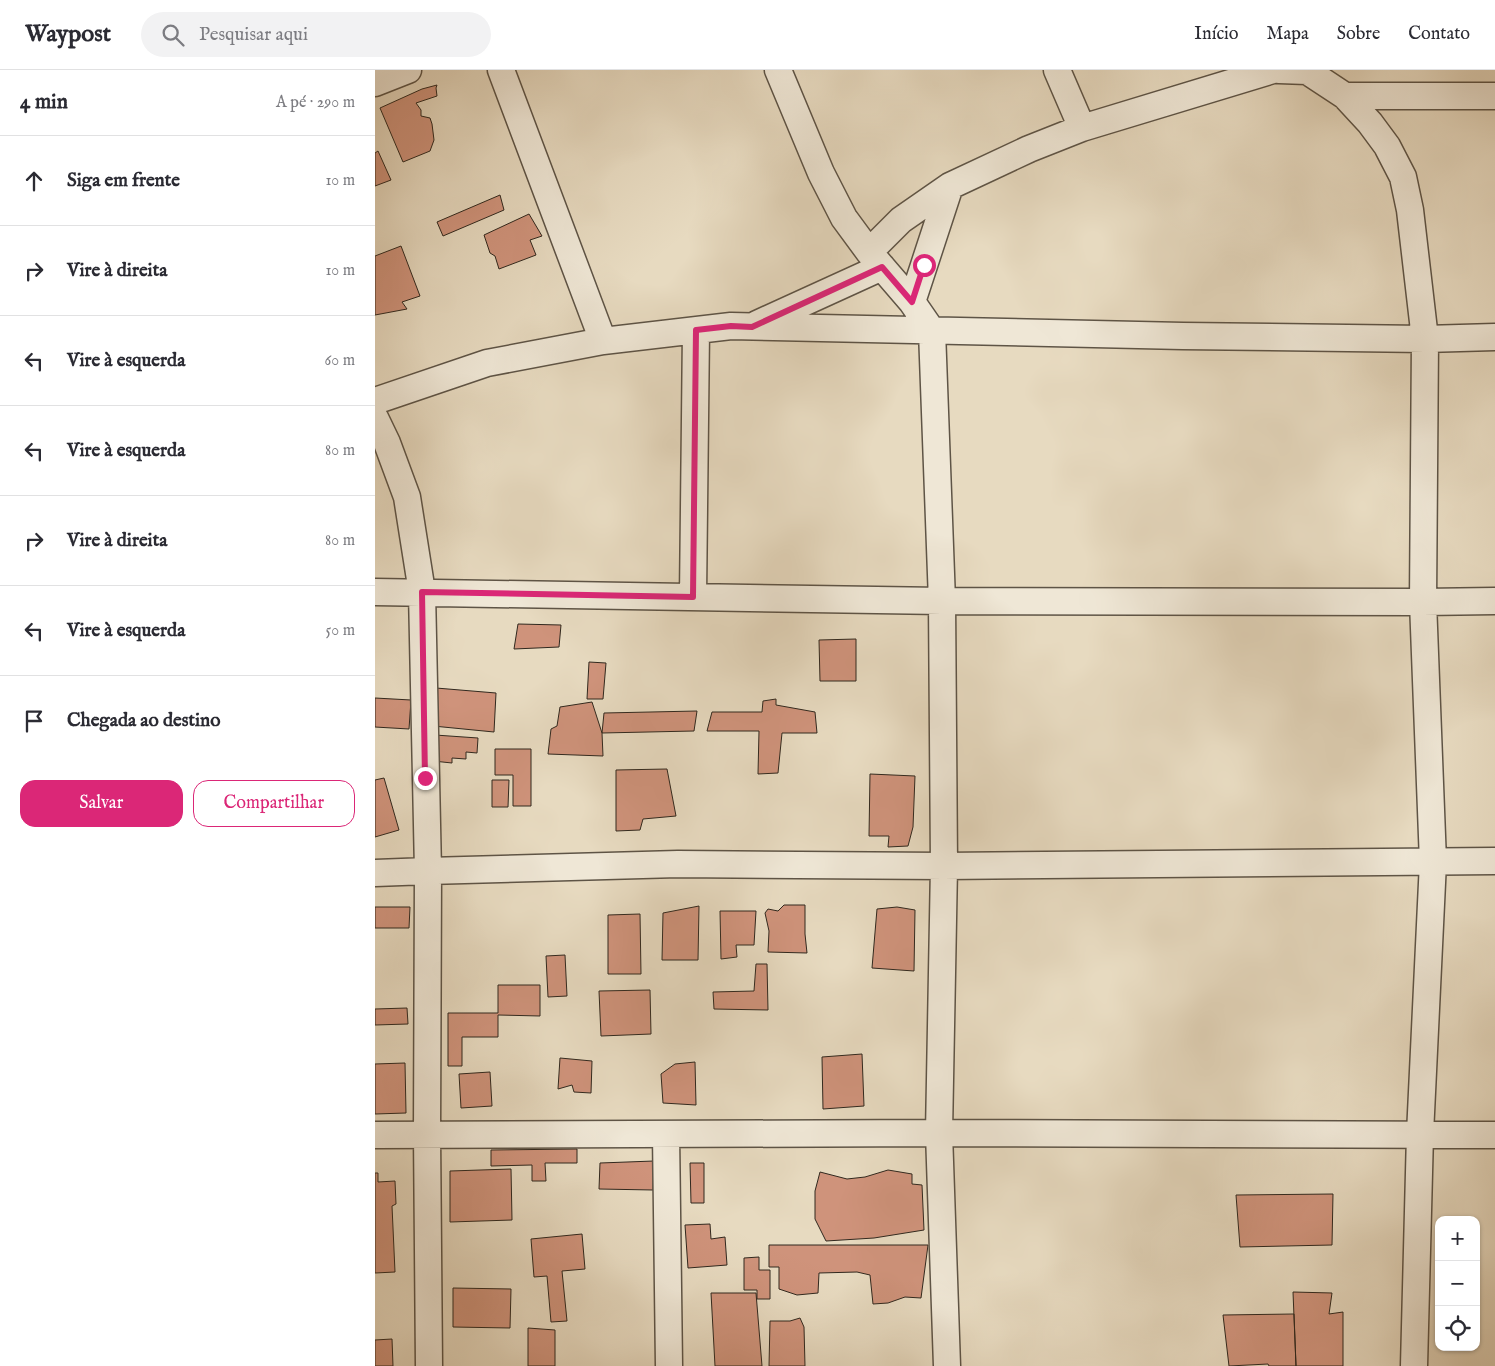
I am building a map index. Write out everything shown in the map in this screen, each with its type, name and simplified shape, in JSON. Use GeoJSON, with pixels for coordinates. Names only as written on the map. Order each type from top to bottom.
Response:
{"type":"FeatureCollection","features":[{"type":"Feature","properties":{"kind":"street"},"geometry":{"type":"LineString","coordinates":[[375,83],[408,70]]}},
{"type":"Feature","properties":{"kind":"street"},"geometry":{"type":"LineString","coordinates":[[501,70],[603,341]]}},
{"type":"Feature","properties":{"kind":"street"},"geometry":{"type":"LineString","coordinates":[[778,70],[821,173],[844,218],[912,302],[932,331],[942,601],[944,866],[939,1133],[947,1366]]}},
{"type":"Feature","properties":{"kind":"street"},"geometry":{"type":"LineString","coordinates":[[1057,70],[1082,128]]}},
{"type":"Feature","properties":{"kind":"street"},"geometry":{"type":"LineString","coordinates":[[752,327],[876,259],[901,220],[950,186],[1029,149],[1082,128],[1273,70]]}},
{"type":"Feature","properties":{"kind":"street"},"geometry":{"type":"LineString","coordinates":[[1279,70],[1306,71],[1345,96],[1370,122],[1387,146],[1403,177],[1410,210],[1425,339],[1423,602],[1433,862],[1420,1134],[1414,1366]]}},
{"type":"Feature","properties":{"kind":"street"},"geometry":{"type":"LineString","coordinates":[[1345,96],[1495,96]]}},
{"type":"Feature","properties":{"kind":"street"},"geometry":{"type":"LineString","coordinates":[[912,302],[950,186]]}},
{"type":"Feature","properties":{"kind":"street"},"geometry":{"type":"LineString","coordinates":[[375,401],[487,363],[539,352],[603,341],[731,326],[1425,339],[1495,337]]}},
{"type":"Feature","properties":{"kind":"street"},"geometry":{"type":"LineString","coordinates":[[693,597],[696,330]]}},
{"type":"Feature","properties":{"kind":"street"},"geometry":{"type":"LineString","coordinates":[[375,418],[387,443],[407,497],[422,592],[428,871],[427,1134],[429,1366]]}},
{"type":"Feature","properties":{"kind":"street"},"geometry":{"type":"LineString","coordinates":[[375,592],[942,601],[1423,602],[1495,600]]}},
{"type":"Feature","properties":{"kind":"street"},"geometry":{"type":"LineString","coordinates":[[375,873],[678,864],[944,866],[1495,861]]}},
{"type":"Feature","properties":{"kind":"street"},"geometry":{"type":"LineString","coordinates":[[375,1134],[1495,1134]]}},
{"type":"Feature","properties":{"kind":"street"},"geometry":{"type":"LineString","coordinates":[[666,1134],[669,1366]]}},
{"type":"Feature","properties":{"kind":"building"},"geometry":{"type":"Polygon","coordinates":[[[437,85],[437,96],[416,103],[421,110],[421,116],[430,118],[432,124],[434,140],[430,151],[403,162],[380,108],[422,89],[437,85]]]}},
{"type":"Feature","properties":{"kind":"building"},"geometry":{"type":"Polygon","coordinates":[[[378,151],[391,180],[375,186],[375,153],[378,151]]]}},
{"type":"Feature","properties":{"kind":"building"},"geometry":{"type":"Polygon","coordinates":[[[500,195],[504,210],[443,236],[437,222],[500,195]]]}},
{"type":"Feature","properties":{"kind":"building"},"geometry":{"type":"Polygon","coordinates":[[[529,214],[542,236],[530,240],[536,255],[499,269],[495,256],[490,253],[484,235],[529,214]]]}},
{"type":"Feature","properties":{"kind":"building"},"geometry":{"type":"Polygon","coordinates":[[[401,246],[420,296],[402,302],[407,309],[375,315],[375,256],[401,246]]]}},
{"type":"Feature","properties":{"kind":"building"},"geometry":{"type":"Polygon","coordinates":[[[518,624],[561,625],[559,647],[514,649],[518,624]]]}},
{"type":"Feature","properties":{"kind":"building"},"geometry":{"type":"Polygon","coordinates":[[[856,639],[856,681],[820,681],[819,640],[856,639]]]}},
{"type":"Feature","properties":{"kind":"building"},"geometry":{"type":"Polygon","coordinates":[[[589,662],[606,663],[603,699],[587,699],[589,662]]]}},
{"type":"Feature","properties":{"kind":"building"},"geometry":{"type":"Polygon","coordinates":[[[436,688],[496,693],[494,732],[433,726],[436,688]]]}},
{"type":"Feature","properties":{"kind":"building"},"geometry":{"type":"Polygon","coordinates":[[[375,698],[411,700],[409,729],[375,727],[375,698]]]}},
{"type":"Feature","properties":{"kind":"building"},"geometry":{"type":"Polygon","coordinates":[[[776,699],[776,705],[815,712],[817,733],[782,733],[778,773],[758,774],[759,731],[707,731],[712,712],[762,712],[763,701],[776,699]]]}},
{"type":"Feature","properties":{"kind":"building"},"geometry":{"type":"Polygon","coordinates":[[[592,702],[602,733],[603,756],[548,754],[551,729],[557,726],[560,707],[592,702]]]}},
{"type":"Feature","properties":{"kind":"building"},"geometry":{"type":"Polygon","coordinates":[[[697,711],[694,731],[602,733],[604,713],[697,711]]]}},
{"type":"Feature","properties":{"kind":"building"},"geometry":{"type":"Polygon","coordinates":[[[435,735],[478,738],[477,753],[466,752],[466,759],[452,758],[452,763],[433,761],[435,735]]]}},
{"type":"Feature","properties":{"kind":"building"},"geometry":{"type":"Polygon","coordinates":[[[495,749],[531,749],[531,806],[513,806],[513,775],[495,775],[495,749]]]}},
{"type":"Feature","properties":{"kind":"building"},"geometry":{"type":"Polygon","coordinates":[[[667,769],[676,816],[643,819],[640,830],[616,831],[616,770],[667,769]]]}},
{"type":"Feature","properties":{"kind":"building"},"geometry":{"type":"Polygon","coordinates":[[[870,774],[915,776],[913,827],[908,846],[888,847],[889,836],[869,836],[870,774]]]}},
{"type":"Feature","properties":{"kind":"building"},"geometry":{"type":"Polygon","coordinates":[[[384,778],[399,830],[375,837],[375,780],[384,778]]]}},
{"type":"Feature","properties":{"kind":"building"},"geometry":{"type":"Polygon","coordinates":[[[492,780],[509,780],[508,807],[492,807],[492,780]]]}},
{"type":"Feature","properties":{"kind":"building"},"geometry":{"type":"Polygon","coordinates":[[[784,905],[805,905],[807,953],[768,952],[769,931],[765,913],[768,909],[778,911],[784,905]]]}},
{"type":"Feature","properties":{"kind":"building"},"geometry":{"type":"Polygon","coordinates":[[[699,906],[698,960],[662,960],[663,913],[699,906]]]}},
{"type":"Feature","properties":{"kind":"building"},"geometry":{"type":"Polygon","coordinates":[[[375,907],[410,907],[409,928],[375,928],[375,907]]]}},
{"type":"Feature","properties":{"kind":"building"},"geometry":{"type":"Polygon","coordinates":[[[897,907],[915,910],[914,971],[872,968],[877,909],[897,907]]]}},
{"type":"Feature","properties":{"kind":"building"},"geometry":{"type":"Polygon","coordinates":[[[720,911],[756,911],[754,945],[736,945],[737,957],[721,959],[720,911]]]}},
{"type":"Feature","properties":{"kind":"building"},"geometry":{"type":"Polygon","coordinates":[[[640,914],[641,974],[608,974],[608,915],[640,914]]]}},
{"type":"Feature","properties":{"kind":"building"},"geometry":{"type":"Polygon","coordinates":[[[565,955],[567,996],[548,997],[546,956],[565,955]]]}},
{"type":"Feature","properties":{"kind":"building"},"geometry":{"type":"Polygon","coordinates":[[[756,964],[767,964],[768,1010],[714,1009],[713,992],[754,991],[756,964]]]}},
{"type":"Feature","properties":{"kind":"building"},"geometry":{"type":"Polygon","coordinates":[[[498,985],[540,985],[540,1016],[498,1015],[498,1037],[462,1037],[462,1066],[448,1066],[448,1013],[498,1013],[498,985]]]}},
{"type":"Feature","properties":{"kind":"building"},"geometry":{"type":"Polygon","coordinates":[[[650,990],[651,1034],[601,1036],[599,991],[650,990]]]}},
{"type":"Feature","properties":{"kind":"building"},"geometry":{"type":"Polygon","coordinates":[[[407,1008],[408,1024],[375,1025],[375,1009],[407,1008]]]}},
{"type":"Feature","properties":{"kind":"building"},"geometry":{"type":"Polygon","coordinates":[[[862,1054],[864,1106],[823,1109],[822,1057],[862,1054]]]}},
{"type":"Feature","properties":{"kind":"building"},"geometry":{"type":"Polygon","coordinates":[[[560,1058],[592,1061],[591,1093],[574,1092],[572,1085],[558,1089],[560,1058]]]}},
{"type":"Feature","properties":{"kind":"building"},"geometry":{"type":"Polygon","coordinates":[[[695,1062],[696,1105],[663,1103],[661,1074],[675,1064],[695,1062]]]}},
{"type":"Feature","properties":{"kind":"building"},"geometry":{"type":"Polygon","coordinates":[[[405,1063],[406,1113],[375,1114],[375,1064],[405,1063]]]}},
{"type":"Feature","properties":{"kind":"building"},"geometry":{"type":"Polygon","coordinates":[[[490,1072],[492,1106],[461,1108],[459,1074],[490,1072]]]}},
{"type":"Feature","properties":{"kind":"building"},"geometry":{"type":"Polygon","coordinates":[[[577,1149],[577,1163],[545,1163],[546,1181],[532,1181],[532,1165],[491,1166],[491,1150],[577,1149]]]}},
{"type":"Feature","properties":{"kind":"building"},"geometry":{"type":"Polygon","coordinates":[[[654,1161],[653,1190],[599,1189],[600,1163],[654,1161]]]}},
{"type":"Feature","properties":{"kind":"building"},"geometry":{"type":"Polygon","coordinates":[[[690,1163],[704,1163],[704,1203],[691,1203],[690,1163]]]}},
{"type":"Feature","properties":{"kind":"building"},"geometry":{"type":"Polygon","coordinates":[[[511,1169],[512,1220],[450,1222],[450,1171],[511,1169]]]}},
{"type":"Feature","properties":{"kind":"building"},"geometry":{"type":"Polygon","coordinates":[[[888,1170],[912,1174],[912,1184],[922,1185],[924,1230],[874,1238],[826,1241],[815,1219],[815,1191],[820,1172],[847,1179],[865,1177],[888,1170]]]}},
{"type":"Feature","properties":{"kind":"building"},"geometry":{"type":"Polygon","coordinates":[[[375,1173],[378,1173],[378,1182],[395,1181],[396,1204],[392,1206],[395,1272],[375,1273],[375,1173]]]}},
{"type":"Feature","properties":{"kind":"building"},"geometry":{"type":"Polygon","coordinates":[[[1333,1194],[1332,1245],[1240,1247],[1236,1195],[1333,1194]]]}},
{"type":"Feature","properties":{"kind":"building"},"geometry":{"type":"Polygon","coordinates":[[[710,1224],[711,1239],[725,1237],[727,1265],[688,1268],[685,1225],[710,1224]]]}},
{"type":"Feature","properties":{"kind":"building"},"geometry":{"type":"Polygon","coordinates":[[[582,1234],[585,1269],[562,1271],[567,1321],[551,1322],[547,1276],[534,1277],[531,1239],[582,1234]]]}},
{"type":"Feature","properties":{"kind":"building"},"geometry":{"type":"Polygon","coordinates":[[[769,1245],[928,1245],[921,1298],[905,1297],[888,1303],[873,1304],[870,1275],[857,1272],[819,1273],[818,1293],[797,1295],[779,1289],[779,1267],[769,1267],[769,1245]]]}},
{"type":"Feature","properties":{"kind":"building"},"geometry":{"type":"Polygon","coordinates":[[[759,1257],[759,1270],[770,1270],[770,1299],[757,1299],[757,1290],[744,1290],[744,1258],[759,1257]]]}},
{"type":"Feature","properties":{"kind":"building"},"geometry":{"type":"Polygon","coordinates":[[[453,1288],[511,1289],[510,1328],[453,1327],[453,1288]]]}},
{"type":"Feature","properties":{"kind":"building"},"geometry":{"type":"Polygon","coordinates":[[[1293,1292],[1332,1293],[1329,1314],[1343,1312],[1343,1366],[1296,1366],[1293,1292]]]}},
{"type":"Feature","properties":{"kind":"building"},"geometry":{"type":"Polygon","coordinates":[[[711,1293],[756,1293],[762,1366],[715,1366],[711,1293]]]}},
{"type":"Feature","properties":{"kind":"building"},"geometry":{"type":"Polygon","coordinates":[[[1294,1314],[1296,1366],[1269,1366],[1268,1364],[1229,1366],[1223,1315],[1294,1314]]]}},
{"type":"Feature","properties":{"kind":"building"},"geometry":{"type":"Polygon","coordinates":[[[800,1318],[804,1327],[805,1366],[769,1366],[770,1321],[790,1321],[800,1318]]]}},
{"type":"Feature","properties":{"kind":"building"},"geometry":{"type":"Polygon","coordinates":[[[528,1328],[555,1330],[555,1366],[528,1366],[528,1328]]]}},
{"type":"Feature","properties":{"kind":"building"},"geometry":{"type":"Polygon","coordinates":[[[392,1339],[393,1366],[375,1366],[375,1340],[392,1339]]]}},
{"type":"Feature","properties":{"kind":"route"},"geometry":{"type":"LineString","coordinates":[[425,778],[422,592],[693,597],[696,330],[731,326],[752,327],[882,267],[912,302],[924,265]]}}]}
